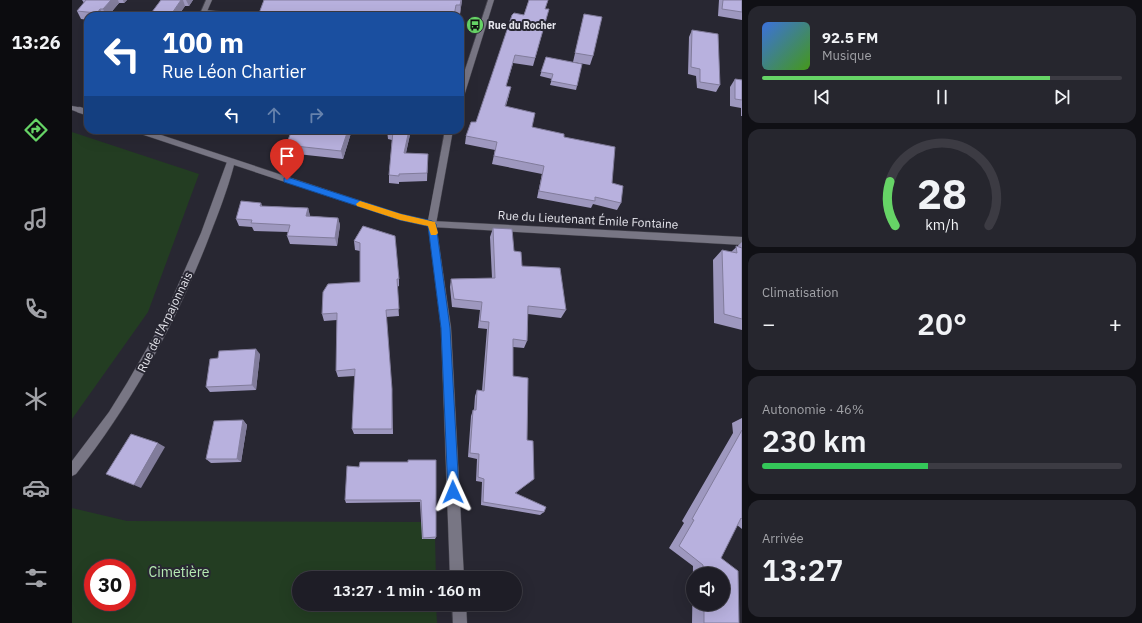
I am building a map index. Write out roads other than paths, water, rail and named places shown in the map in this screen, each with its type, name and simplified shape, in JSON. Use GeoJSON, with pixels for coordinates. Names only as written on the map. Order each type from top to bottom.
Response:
{"type":"FeatureCollection","features":[{"type":"Feature","properties":{"kind":"main road"},"geometry":{"type":"LineString","coordinates":[[204,12],[210,0]]}},
{"type":"Feature","properties":{"kind":"main road"},"geometry":{"type":"LineString","coordinates":[[464,84],[491,0]]}},
{"type":"Feature","properties":{"kind":"main road","name":"Rue du Lieutenant Émile Fontaine"},"geometry":{"type":"LineString","coordinates":[[153,134],[400,217],[432,224],[742,241]]}},
{"type":"Feature","properties":{"kind":"main road"},"geometry":{"type":"LineString","coordinates":[[449,134],[432,224],[446,328],[457,571]]}},
{"type":"Feature","properties":{"kind":"main road","name":"Rue de l'Arpajonnais"},"geometry":{"type":"LineString","coordinates":[[72,470],[130,390],[168,320],[195,260],[226,179],[231,161]]}},
{"type":"Feature","properties":{"kind":"main road"},"geometry":{"type":"LineString","coordinates":[[459,611],[460,623]]}},
{"type":"Feature","properties":{"kind":"place","name":"Rue du Rocher"},"geometry":{"type":"Point","coordinates":[475,25]}},
{"type":"Feature","properties":{"kind":"park label","name":"Cimetière"},"geometry":{"type":"Point","coordinates":[179,572]}}]}
